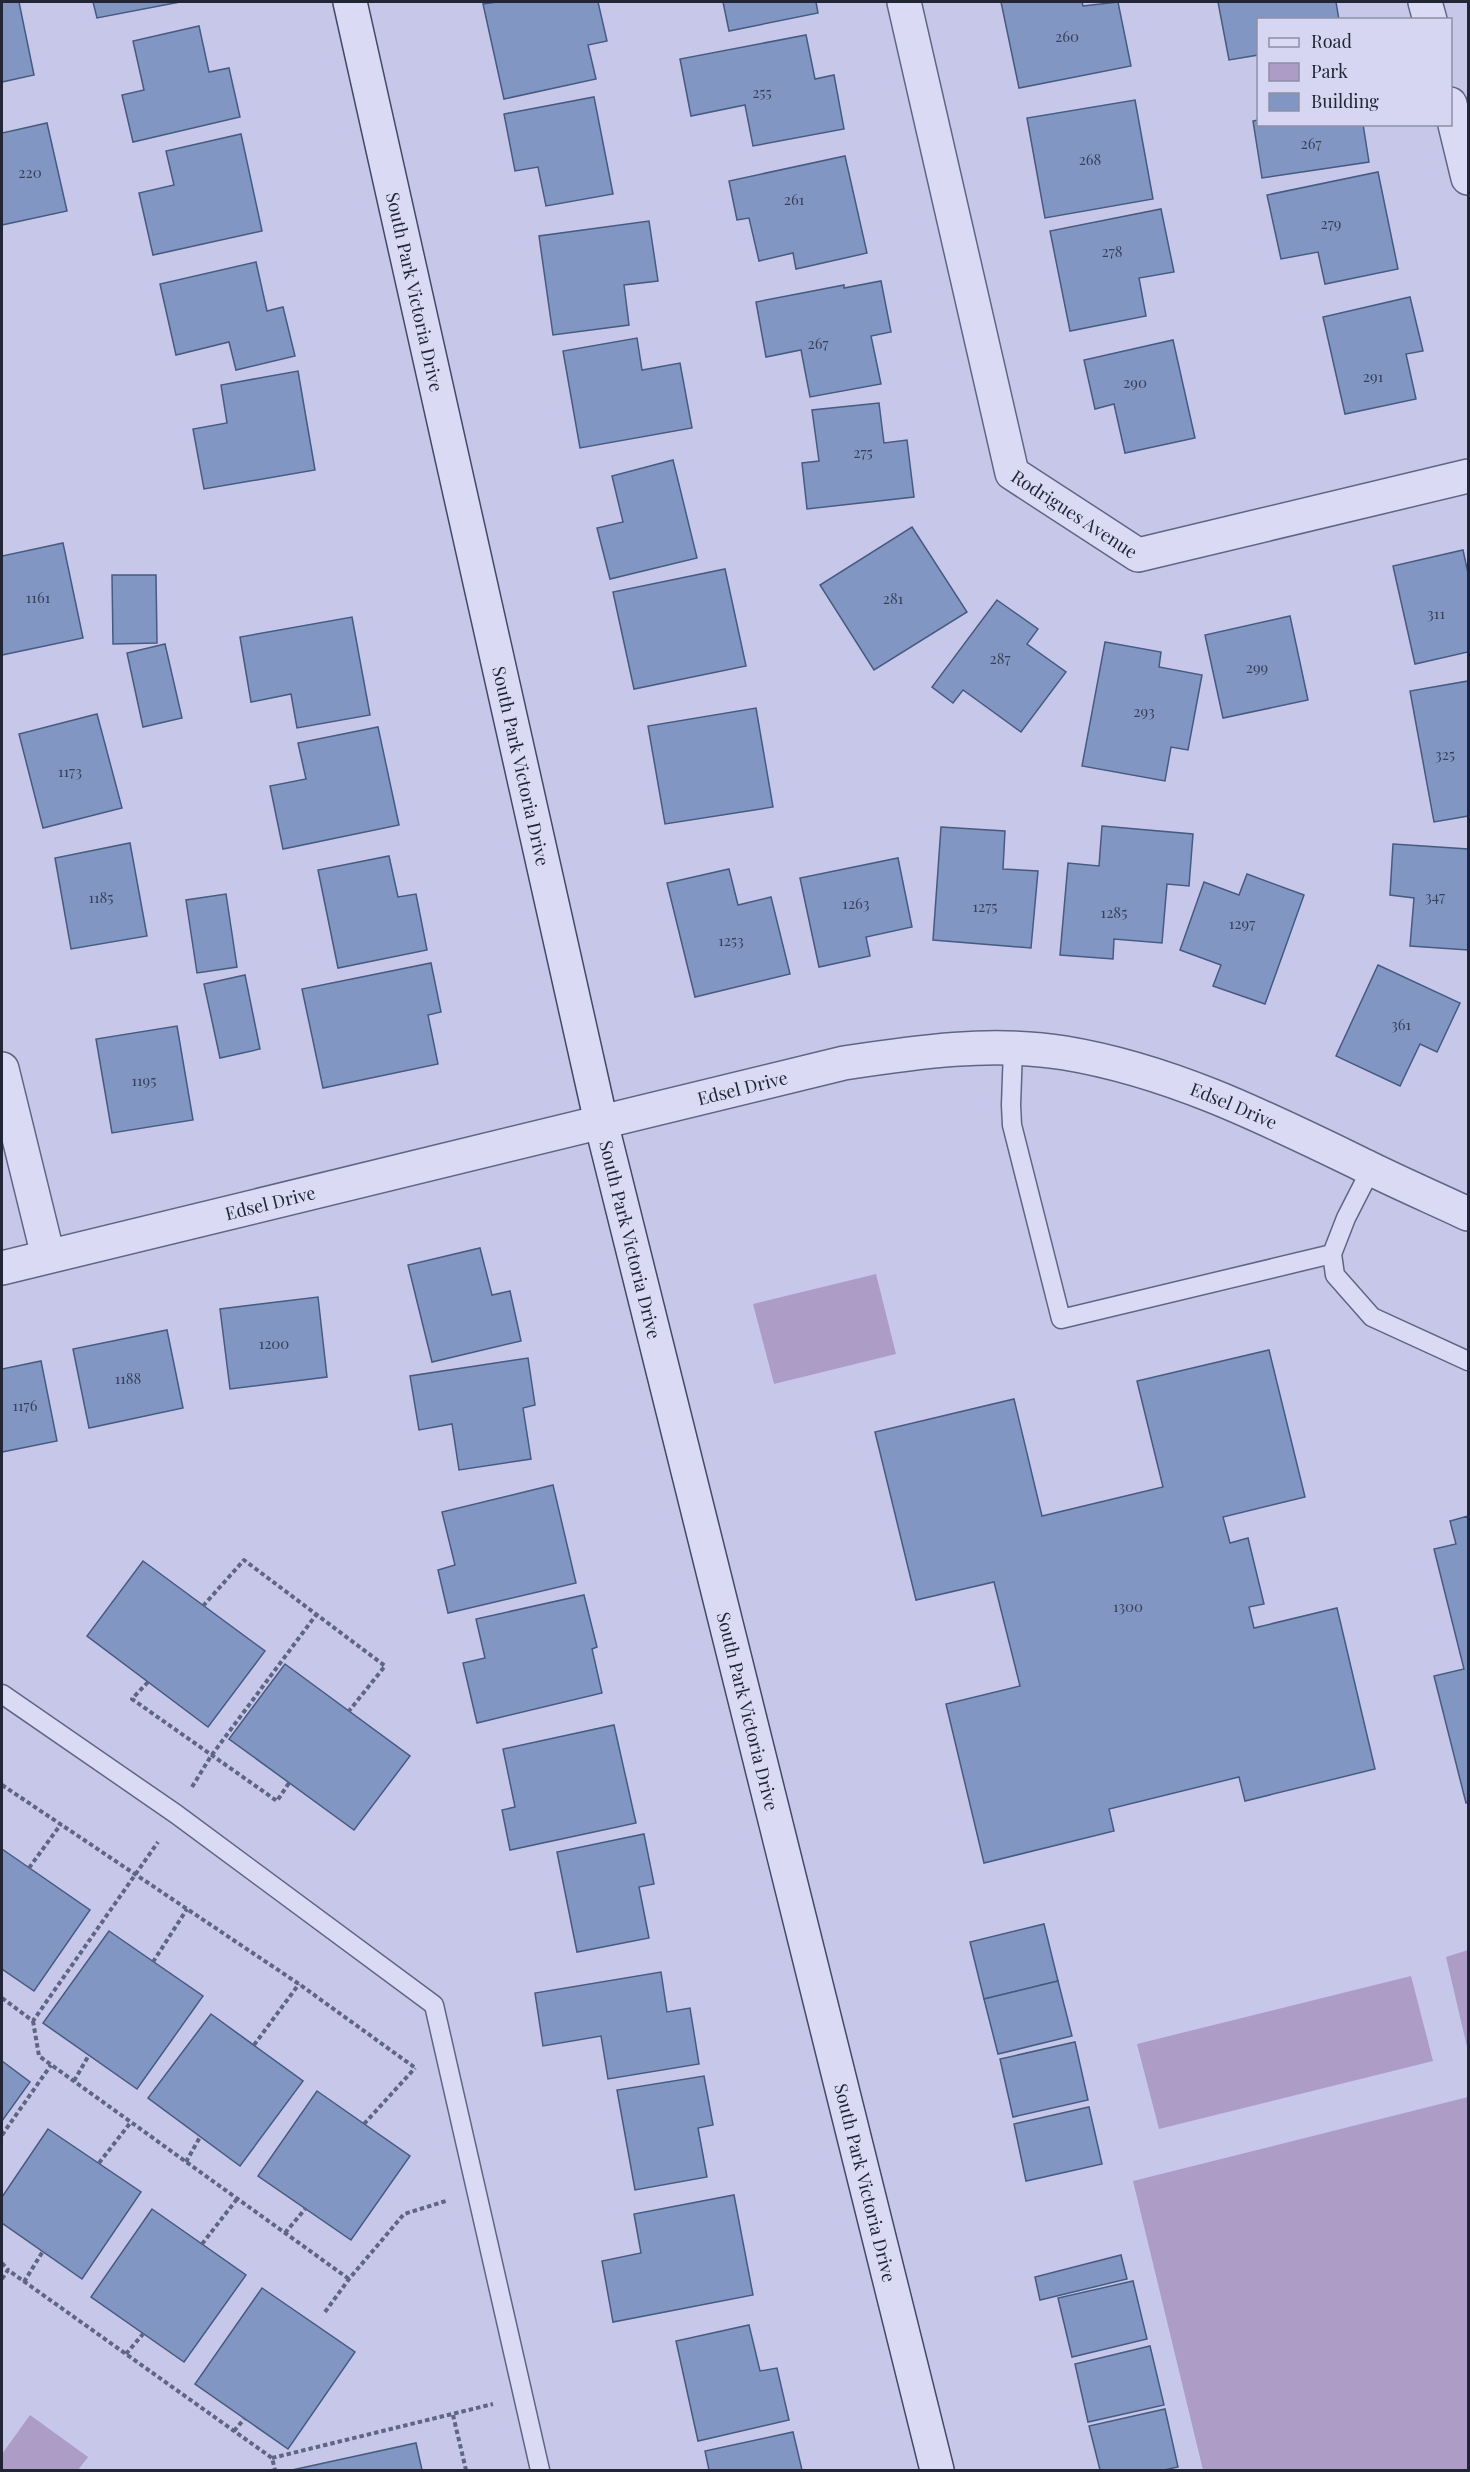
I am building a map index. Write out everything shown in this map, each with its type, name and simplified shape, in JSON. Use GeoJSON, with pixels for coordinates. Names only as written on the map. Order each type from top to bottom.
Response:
{"type":"FeatureCollection","features":[{"type":"Feature","properties":{"kind":"street","name":"South Park Victoria Drive"},"geometry":{"type":"LineString","coordinates":[[350,2],[601,1122],[937,2470]]}},
{"type":"Feature","properties":{"kind":"street","name":"Rodrigues Avenue"},"geometry":{"type":"LineString","coordinates":[[904,2],[1011,473],[1138,555],[1468,476]]}},
{"type":"Feature","properties":{"kind":"street"},"geometry":{"type":"LineString","coordinates":[[1425,2],[1429,18]]}},
{"type":"Feature","properties":{"kind":"street"},"geometry":{"type":"LineString","coordinates":[[1452,112],[1468,178]]}},
{"type":"Feature","properties":{"kind":"street","name":"Edsel Drive"},"geometry":{"type":"LineString","coordinates":[[2,1268],[844,1063],[923,1051],[1012,1048],[1064,1053],[1128,1066],[1209,1093],[1371,1169],[1468,1211]]}},
{"type":"Feature","properties":{"kind":"street"},"geometry":{"type":"LineString","coordinates":[[2,1070],[48,1256]]}},
{"type":"Feature","properties":{"kind":"lane"},"geometry":{"type":"LineString","coordinates":[[1012,1048],[1012,1125],[1061,1319],[1332,1254]]}},
{"type":"Feature","properties":{"kind":"lane"},"geometry":{"type":"LineString","coordinates":[[1371,1169],[1346,1218],[1332,1254],[1335,1275],[1372,1317],[1468,1361]]}},
{"type":"Feature","properties":{"kind":"lane"},"geometry":{"type":"LineString","coordinates":[[2,1694],[176,1814],[434,2004],[475,2193],[540,2470]]}},
{"type":"Feature","properties":{"kind":"path"},"geometry":{"type":"LineString","coordinates":[[203,1606],[244,1560],[385,1666],[349,1711]]}},
{"type":"Feature","properties":{"kind":"path"},"geometry":{"type":"LineString","coordinates":[[33,2021],[137,1875],[211,1756],[316,1615]]}},
{"type":"Feature","properties":{"kind":"path"},"geometry":{"type":"LineString","coordinates":[[148,1682],[132,1699],[211,1756],[277,1801],[290,1783]]}},
{"type":"Feature","properties":{"kind":"path"},"geometry":{"type":"LineString","coordinates":[[2,1785],[299,1984],[415,2067],[364,2124]]}},
{"type":"Feature","properties":{"kind":"path"},"geometry":{"type":"LineString","coordinates":[[29,1868],[61,1824]]}},
{"type":"Feature","properties":{"kind":"path"},"geometry":{"type":"LineString","coordinates":[[153,1962],[187,1909]]}},
{"type":"Feature","properties":{"kind":"path"},"geometry":{"type":"LineString","coordinates":[[254,2045],[299,1984]]}},
{"type":"Feature","properties":{"kind":"path"},"geometry":{"type":"LineString","coordinates":[[2,1998],[33,2021],[39,2056],[349,2279]]}},
{"type":"Feature","properties":{"kind":"path"},"geometry":{"type":"LineString","coordinates":[[74,2081],[89,2055]]}},
{"type":"Feature","properties":{"kind":"path"},"geometry":{"type":"LineString","coordinates":[[2,2135],[51,2065]]}},
{"type":"Feature","properties":{"kind":"path"},"geometry":{"type":"LineString","coordinates":[[99,2163],[131,2122]]}},
{"type":"Feature","properties":{"kind":"path"},"geometry":{"type":"LineString","coordinates":[[186,2162],[200,2137]]}},
{"type":"Feature","properties":{"kind":"path"},"geometry":{"type":"LineString","coordinates":[[325,2312],[349,2279],[404,2214],[475,2193]]}},
{"type":"Feature","properties":{"kind":"path"},"geometry":{"type":"LineString","coordinates":[[202,2244],[237,2199]]}},
{"type":"Feature","properties":{"kind":"path"},"geometry":{"type":"LineString","coordinates":[[285,2234],[306,2208]]}},
{"type":"Feature","properties":{"kind":"path"},"geometry":{"type":"LineString","coordinates":[[24,2282],[43,2252]]}},
{"type":"Feature","properties":{"kind":"path"},"geometry":{"type":"LineString","coordinates":[[2,2263],[24,2282],[272,2458],[275,2470]]}},
{"type":"Feature","properties":{"kind":"path"},"geometry":{"type":"LineString","coordinates":[[2,2278],[8,2270]]}},
{"type":"Feature","properties":{"kind":"path"},"geometry":{"type":"LineString","coordinates":[[126,2355],[143,2334]]}},
{"type":"Feature","properties":{"kind":"path"},"geometry":{"type":"LineString","coordinates":[[272,2458],[453,2415],[524,2395]]}},
{"type":"Feature","properties":{"kind":"path"},"geometry":{"type":"LineString","coordinates":[[453,2415],[466,2470]]}},
{"type":"Feature","properties":{"kind":"path"},"geometry":{"type":"LineString","coordinates":[[234,2431],[245,2418]]}},
{"type":"Feature","properties":{"kind":"green space"},"geometry":{"type":"Polygon","coordinates":[[[876,1274],[896,1354],[774,1384],[753,1304],[876,1274]]]}},
{"type":"Feature","properties":{"kind":"green space"},"geometry":{"type":"Polygon","coordinates":[[[1468,1950],[1468,2051],[1446,1957],[1468,1950]]]}},
{"type":"Feature","properties":{"kind":"green space"},"geometry":{"type":"Polygon","coordinates":[[[1411,1976],[1433,2061],[1159,2129],[1137,2044],[1411,1976]]]}},
{"type":"Feature","properties":{"kind":"green space"},"geometry":{"type":"Polygon","coordinates":[[[1468,2097],[1468,2470],[1203,2470],[1133,2181],[1468,2097]]]}},
{"type":"Feature","properties":{"kind":"green space"},"geometry":{"type":"Polygon","coordinates":[[[30,2415],[88,2457],[78,2470],[2,2470],[2,2454],[30,2415]]]}},
{"type":"Feature","properties":{"kind":"building"},"geometry":{"type":"Polygon","coordinates":[[[2,2],[19,2],[34,75],[2,82],[2,2]]]}},
{"type":"Feature","properties":{"kind":"building"},"geometry":{"type":"Polygon","coordinates":[[[93,2],[180,2],[97,18],[93,2]]]}},
{"type":"Feature","properties":{"kind":"building"},"geometry":{"type":"Polygon","coordinates":[[[598,2],[607,41],[588,45],[596,79],[504,99],[483,4],[598,2]]]}},
{"type":"Feature","properties":{"kind":"building"},"geometry":{"type":"Polygon","coordinates":[[[723,2],[816,2],[818,13],[729,31],[723,2]]]}},
{"type":"Feature","properties":{"kind":"building"},"geometry":{"type":"Polygon","coordinates":[[[1001,2],[1082,2],[1083,6],[1118,2],[1131,66],[1019,88],[1001,2]]]}},
{"type":"Feature","properties":{"kind":"building"},"geometry":{"type":"Polygon","coordinates":[[[1218,2],[1336,2],[1339,18],[1257,18],[1257,55],[1229,60],[1218,2]]]}},
{"type":"Feature","properties":{"kind":"building"},"geometry":{"type":"Polygon","coordinates":[[[199,26],[209,72],[229,68],[240,117],[133,142],[122,95],[144,90],[133,41],[199,26]]]}},
{"type":"Feature","properties":{"kind":"building"},"geometry":{"type":"Polygon","coordinates":[[[806,35],[815,79],[834,75],[844,129],[753,146],[745,105],[691,116],[680,59],[806,35]]]}},
{"type":"Feature","properties":{"kind":"building"},"geometry":{"type":"Polygon","coordinates":[[[594,97],[613,194],[546,206],[538,167],[515,171],[504,114],[594,97]]]}},
{"type":"Feature","properties":{"kind":"building"},"geometry":{"type":"Polygon","coordinates":[[[1135,100],[1153,199],[1045,218],[1027,118],[1135,100]]]}},
{"type":"Feature","properties":{"kind":"building"},"geometry":{"type":"Polygon","coordinates":[[[1257,120],[1257,126],[1363,126],[1369,162],[1262,178],[1253,121],[1257,120]]]}},
{"type":"Feature","properties":{"kind":"building"},"geometry":{"type":"Polygon","coordinates":[[[47,123],[67,211],[2,225],[2,133],[47,123]]]}},
{"type":"Feature","properties":{"kind":"building"},"geometry":{"type":"Polygon","coordinates":[[[241,134],[262,231],[153,255],[139,193],[174,185],[166,151],[241,134]]]}},
{"type":"Feature","properties":{"kind":"building"},"geometry":{"type":"Polygon","coordinates":[[[845,156],[867,253],[796,269],[793,253],[759,261],[749,218],[737,220],[729,181],[845,156]]]}},
{"type":"Feature","properties":{"kind":"building"},"geometry":{"type":"Polygon","coordinates":[[[1378,172],[1398,269],[1325,284],[1318,252],[1281,259],[1267,195],[1378,172]]]}},
{"type":"Feature","properties":{"kind":"building"},"geometry":{"type":"Polygon","coordinates":[[[1161,209],[1174,272],[1139,278],[1146,316],[1070,331],[1050,231],[1161,209]]]}},
{"type":"Feature","properties":{"kind":"building"},"geometry":{"type":"Polygon","coordinates":[[[649,221],[658,281],[624,285],[629,325],[553,335],[539,236],[649,221]]]}},
{"type":"Feature","properties":{"kind":"building"},"geometry":{"type":"Polygon","coordinates":[[[256,262],[267,311],[283,307],[295,356],[236,370],[229,342],[176,355],[160,284],[256,262]]]}},
{"type":"Feature","properties":{"kind":"building"},"geometry":{"type":"Polygon","coordinates":[[[881,281],[891,332],[871,336],[881,384],[810,397],[801,350],[766,357],[756,302],[844,285],[844,288],[881,281]]]}},
{"type":"Feature","properties":{"kind":"building"},"geometry":{"type":"Polygon","coordinates":[[[1410,297],[1423,351],[1406,354],[1416,399],[1345,414],[1323,317],[1410,297]]]}},
{"type":"Feature","properties":{"kind":"building"},"geometry":{"type":"Polygon","coordinates":[[[637,338],[642,370],[680,363],[692,428],[580,448],[563,351],[637,338]]]}},
{"type":"Feature","properties":{"kind":"building"},"geometry":{"type":"Polygon","coordinates":[[[1173,340],[1195,438],[1125,453],[1114,404],[1095,409],[1084,360],[1173,340]]]}},
{"type":"Feature","properties":{"kind":"building"},"geometry":{"type":"Polygon","coordinates":[[[298,371],[315,470],[204,489],[193,429],[227,423],[221,385],[298,371]]]}},
{"type":"Feature","properties":{"kind":"building"},"geometry":{"type":"Polygon","coordinates":[[[879,403],[884,443],[907,440],[914,497],[807,509],[802,463],[819,461],[812,410],[879,403]]]}},
{"type":"Feature","properties":{"kind":"building"},"geometry":{"type":"Polygon","coordinates":[[[673,460],[697,558],[610,579],[597,528],[623,522],[612,476],[673,460]]]}},
{"type":"Feature","properties":{"kind":"building"},"geometry":{"type":"Polygon","coordinates":[[[912,527],[967,612],[874,670],[820,585],[912,527]]]}},
{"type":"Feature","properties":{"kind":"building"},"geometry":{"type":"Polygon","coordinates":[[[63,543],[83,638],[2,655],[2,556],[63,543]]]}},
{"type":"Feature","properties":{"kind":"building"},"geometry":{"type":"Polygon","coordinates":[[[1463,550],[1468,573],[1468,652],[1415,664],[1393,566],[1463,550]]]}},
{"type":"Feature","properties":{"kind":"building"},"geometry":{"type":"Polygon","coordinates":[[[725,569],[746,666],[634,689],[613,592],[725,569]]]}},
{"type":"Feature","properties":{"kind":"building"},"geometry":{"type":"Polygon","coordinates":[[[112,575],[156,575],[157,643],[113,644],[112,575]]]}},
{"type":"Feature","properties":{"kind":"building"},"geometry":{"type":"Polygon","coordinates":[[[997,600],[1038,629],[1027,644],[1066,672],[1021,732],[963,690],[953,703],[932,687],[997,600]]]}},
{"type":"Feature","properties":{"kind":"building"},"geometry":{"type":"Polygon","coordinates":[[[1290,616],[1308,700],[1223,718],[1205,635],[1290,616]]]}},
{"type":"Feature","properties":{"kind":"building"},"geometry":{"type":"Polygon","coordinates":[[[352,617],[370,715],[297,728],[291,694],[251,702],[240,637],[352,617]]]}},
{"type":"Feature","properties":{"kind":"building"},"geometry":{"type":"Polygon","coordinates":[[[1105,642],[1161,652],[1159,667],[1202,675],[1188,750],[1171,747],[1165,781],[1082,766],[1105,642]]]}},
{"type":"Feature","properties":{"kind":"building"},"geometry":{"type":"Polygon","coordinates":[[[165,644],[182,718],[143,727],[127,653],[165,644]]]}},
{"type":"Feature","properties":{"kind":"building"},"geometry":{"type":"Polygon","coordinates":[[[1468,681],[1468,816],[1434,822],[1410,691],[1468,681]]]}},
{"type":"Feature","properties":{"kind":"building"},"geometry":{"type":"Polygon","coordinates":[[[756,708],[773,807],[665,824],[648,726],[756,708]]]}},
{"type":"Feature","properties":{"kind":"building"},"geometry":{"type":"Polygon","coordinates":[[[97,714],[122,808],[43,828],[19,734],[97,714]]]}},
{"type":"Feature","properties":{"kind":"building"},"geometry":{"type":"Polygon","coordinates":[[[378,727],[399,825],[283,849],[270,786],[306,779],[298,743],[378,727]]]}},
{"type":"Feature","properties":{"kind":"building"},"geometry":{"type":"Polygon","coordinates":[[[1102,826],[1193,834],[1189,886],[1167,884],[1162,943],[1114,939],[1113,959],[1060,955],[1068,863],[1099,866],[1102,826]]]}},
{"type":"Feature","properties":{"kind":"building"},"geometry":{"type":"Polygon","coordinates":[[[941,827],[1005,831],[1003,869],[1038,871],[1031,948],[933,940],[941,827]]]}},
{"type":"Feature","properties":{"kind":"building"},"geometry":{"type":"Polygon","coordinates":[[[130,843],[147,936],[71,949],[55,858],[130,843]]]}},
{"type":"Feature","properties":{"kind":"building"},"geometry":{"type":"Polygon","coordinates":[[[1393,844],[1468,849],[1468,950],[1410,946],[1414,898],[1390,895],[1393,844]]]}},
{"type":"Feature","properties":{"kind":"building"},"geometry":{"type":"Polygon","coordinates":[[[389,856],[398,897],[416,894],[427,950],[338,968],[318,870],[389,856]]]}},
{"type":"Feature","properties":{"kind":"building"},"geometry":{"type":"Polygon","coordinates":[[[898,858],[912,927],[866,937],[870,956],[819,967],[800,878],[898,858]]]}},
{"type":"Feature","properties":{"kind":"building"},"geometry":{"type":"Polygon","coordinates":[[[729,869],[738,905],[771,897],[790,974],[695,997],[667,883],[729,869]]]}},
{"type":"Feature","properties":{"kind":"building"},"geometry":{"type":"Polygon","coordinates":[[[1247,874],[1304,895],[1265,1004],[1213,986],[1221,965],[1180,950],[1204,882],[1239,895],[1247,874]]]}},
{"type":"Feature","properties":{"kind":"building"},"geometry":{"type":"Polygon","coordinates":[[[226,894],[237,967],[197,973],[186,900],[226,894]]]}},
{"type":"Feature","properties":{"kind":"building"},"geometry":{"type":"Polygon","coordinates":[[[431,963],[441,1012],[428,1015],[438,1064],[323,1088],[302,989],[431,963]]]}},
{"type":"Feature","properties":{"kind":"building"},"geometry":{"type":"Polygon","coordinates":[[[1378,965],[1460,1003],[1437,1052],[1420,1044],[1400,1086],[1336,1056],[1378,965]]]}},
{"type":"Feature","properties":{"kind":"building"},"geometry":{"type":"Polygon","coordinates":[[[245,975],[260,1049],[220,1058],[204,984],[245,975]]]}},
{"type":"Feature","properties":{"kind":"building"},"geometry":{"type":"Polygon","coordinates":[[[177,1026],[193,1120],[112,1133],[96,1039],[177,1026]]]}},
{"type":"Feature","properties":{"kind":"building"},"geometry":{"type":"Polygon","coordinates":[[[480,1248],[492,1295],[510,1291],[521,1341],[432,1362],[408,1265],[480,1248]]]}},
{"type":"Feature","properties":{"kind":"building"},"geometry":{"type":"Polygon","coordinates":[[[318,1297],[327,1377],[230,1389],[220,1309],[318,1297]]]}},
{"type":"Feature","properties":{"kind":"building"},"geometry":{"type":"Polygon","coordinates":[[[167,1330],[183,1408],[89,1428],[73,1349],[167,1330]]]}},
{"type":"Feature","properties":{"kind":"building"},"geometry":{"type":"Polygon","coordinates":[[[1269,1350],[1305,1497],[1223,1517],[1230,1543],[1248,1538],[1264,1604],[1249,1607],[1254,1628],[1337,1608],[1375,1769],[1245,1801],[1239,1777],[1109,1809],[1114,1831],[984,1863],[946,1704],[1020,1686],[994,1582],[916,1600],[875,1432],[1014,1399],[1042,1516],[1163,1487],[1137,1381],[1269,1350]]]}},
{"type":"Feature","properties":{"kind":"building"},"geometry":{"type":"Polygon","coordinates":[[[528,1358],[535,1405],[523,1408],[531,1459],[459,1470],[452,1424],[419,1430],[410,1376],[528,1358]]]}},
{"type":"Feature","properties":{"kind":"building"},"geometry":{"type":"Polygon","coordinates":[[[41,1361],[57,1441],[2,1452],[2,1369],[41,1361]]]}},
{"type":"Feature","properties":{"kind":"building"},"geometry":{"type":"Polygon","coordinates":[[[553,1485],[576,1583],[448,1613],[438,1570],[455,1565],[442,1512],[553,1485]]]}},
{"type":"Feature","properties":{"kind":"building"},"geometry":{"type":"Polygon","coordinates":[[[1468,1516],[1468,1802],[1466,1803],[1434,1676],[1464,1669],[1434,1549],[1456,1544],[1450,1521],[1468,1516]]]}},
{"type":"Feature","properties":{"kind":"building"},"geometry":{"type":"Polygon","coordinates":[[[143,1561],[265,1651],[208,1727],[87,1636],[143,1561]]]}},
{"type":"Feature","properties":{"kind":"building"},"geometry":{"type":"Polygon","coordinates":[[[584,1595],[597,1647],[592,1649],[602,1693],[477,1723],[463,1663],[485,1658],[476,1619],[584,1595]]]}},
{"type":"Feature","properties":{"kind":"building"},"geometry":{"type":"Polygon","coordinates":[[[285,1664],[410,1756],[354,1830],[229,1739],[285,1664]]]}},
{"type":"Feature","properties":{"kind":"building"},"geometry":{"type":"Polygon","coordinates":[[[614,1725],[636,1823],[510,1850],[502,1810],[515,1807],[503,1749],[614,1725]]]}},
{"type":"Feature","properties":{"kind":"building"},"geometry":{"type":"Polygon","coordinates":[[[644,1834],[654,1884],[639,1887],[649,1938],[577,1952],[557,1852],[644,1834]]]}},
{"type":"Feature","properties":{"kind":"building"},"geometry":{"type":"Polygon","coordinates":[[[2,1849],[90,1910],[34,1991],[2,1969],[2,1849]]]}},
{"type":"Feature","properties":{"kind":"building"},"geometry":{"type":"Polygon","coordinates":[[[1044,1924],[1058,1981],[984,1999],[970,1942],[1044,1924]]]}},
{"type":"Feature","properties":{"kind":"building"},"geometry":{"type":"Polygon","coordinates":[[[109,1931],[203,1996],[137,2089],[43,2023],[109,1931]]]}},
{"type":"Feature","properties":{"kind":"building"},"geometry":{"type":"Polygon","coordinates":[[[661,1972],[667,2012],[690,2008],[699,2064],[608,2079],[601,2036],[543,2046],[535,1993],[661,1972]]]}},
{"type":"Feature","properties":{"kind":"building"},"geometry":{"type":"Polygon","coordinates":[[[1058,1981],[1072,2036],[998,2054],[984,1999],[1058,1981]]]}},
{"type":"Feature","properties":{"kind":"building"},"geometry":{"type":"Polygon","coordinates":[[[211,2014],[303,2081],[240,2166],[148,2098],[211,2014]]]}},
{"type":"Feature","properties":{"kind":"building"},"geometry":{"type":"Polygon","coordinates":[[[1075,2042],[1088,2100],[1013,2117],[1000,2059],[1075,2042]]]}},
{"type":"Feature","properties":{"kind":"building"},"geometry":{"type":"Polygon","coordinates":[[[2,2061],[30,2082],[2,2121],[2,2061]]]}},
{"type":"Feature","properties":{"kind":"building"},"geometry":{"type":"Polygon","coordinates":[[[704,2076],[713,2125],[698,2128],[707,2177],[635,2190],[617,2090],[704,2076]]]}},
{"type":"Feature","properties":{"kind":"building"},"geometry":{"type":"Polygon","coordinates":[[[317,2091],[410,2156],[351,2240],[258,2176],[317,2091]]]}},
{"type":"Feature","properties":{"kind":"building"},"geometry":{"type":"Polygon","coordinates":[[[1089,2107],[1102,2164],[1026,2181],[1014,2124],[1089,2107]]]}},
{"type":"Feature","properties":{"kind":"building"},"geometry":{"type":"Polygon","coordinates":[[[48,2129],[141,2192],[82,2279],[2,2223],[2,2197],[48,2129]]]}},
{"type":"Feature","properties":{"kind":"building"},"geometry":{"type":"Polygon","coordinates":[[[734,2195],[753,2295],[613,2322],[602,2261],[641,2253],[634,2214],[734,2195]]]}},
{"type":"Feature","properties":{"kind":"building"},"geometry":{"type":"Polygon","coordinates":[[[152,2209],[246,2275],[184,2362],[91,2297],[152,2209]]]}},
{"type":"Feature","properties":{"kind":"building"},"geometry":{"type":"Polygon","coordinates":[[[1121,2255],[1127,2279],[1040,2300],[1035,2277],[1121,2255]]]}},
{"type":"Feature","properties":{"kind":"building"},"geometry":{"type":"Polygon","coordinates":[[[1133,2281],[1147,2339],[1072,2357],[1058,2298],[1133,2281]]]}},
{"type":"Feature","properties":{"kind":"building"},"geometry":{"type":"Polygon","coordinates":[[[262,2288],[355,2352],[288,2449],[195,2384],[262,2288]]]}},
{"type":"Feature","properties":{"kind":"building"},"geometry":{"type":"Polygon","coordinates":[[[749,2325],[760,2371],[777,2368],[789,2420],[698,2441],[676,2341],[749,2325]]]}},
{"type":"Feature","properties":{"kind":"building"},"geometry":{"type":"Polygon","coordinates":[[[1150,2346],[1164,2405],[1088,2422],[1075,2364],[1150,2346]]]}},
{"type":"Feature","properties":{"kind":"building"},"geometry":{"type":"Polygon","coordinates":[[[1165,2409],[1178,2467],[1164,2470],[1100,2470],[1089,2426],[1165,2409]]]}},
{"type":"Feature","properties":{"kind":"building"},"geometry":{"type":"Polygon","coordinates":[[[793,2432],[802,2470],[709,2470],[705,2451],[793,2432]]]}},
{"type":"Feature","properties":{"kind":"building"},"geometry":{"type":"Polygon","coordinates":[[[416,2443],[422,2470],[292,2470],[416,2443]]]}}]}
